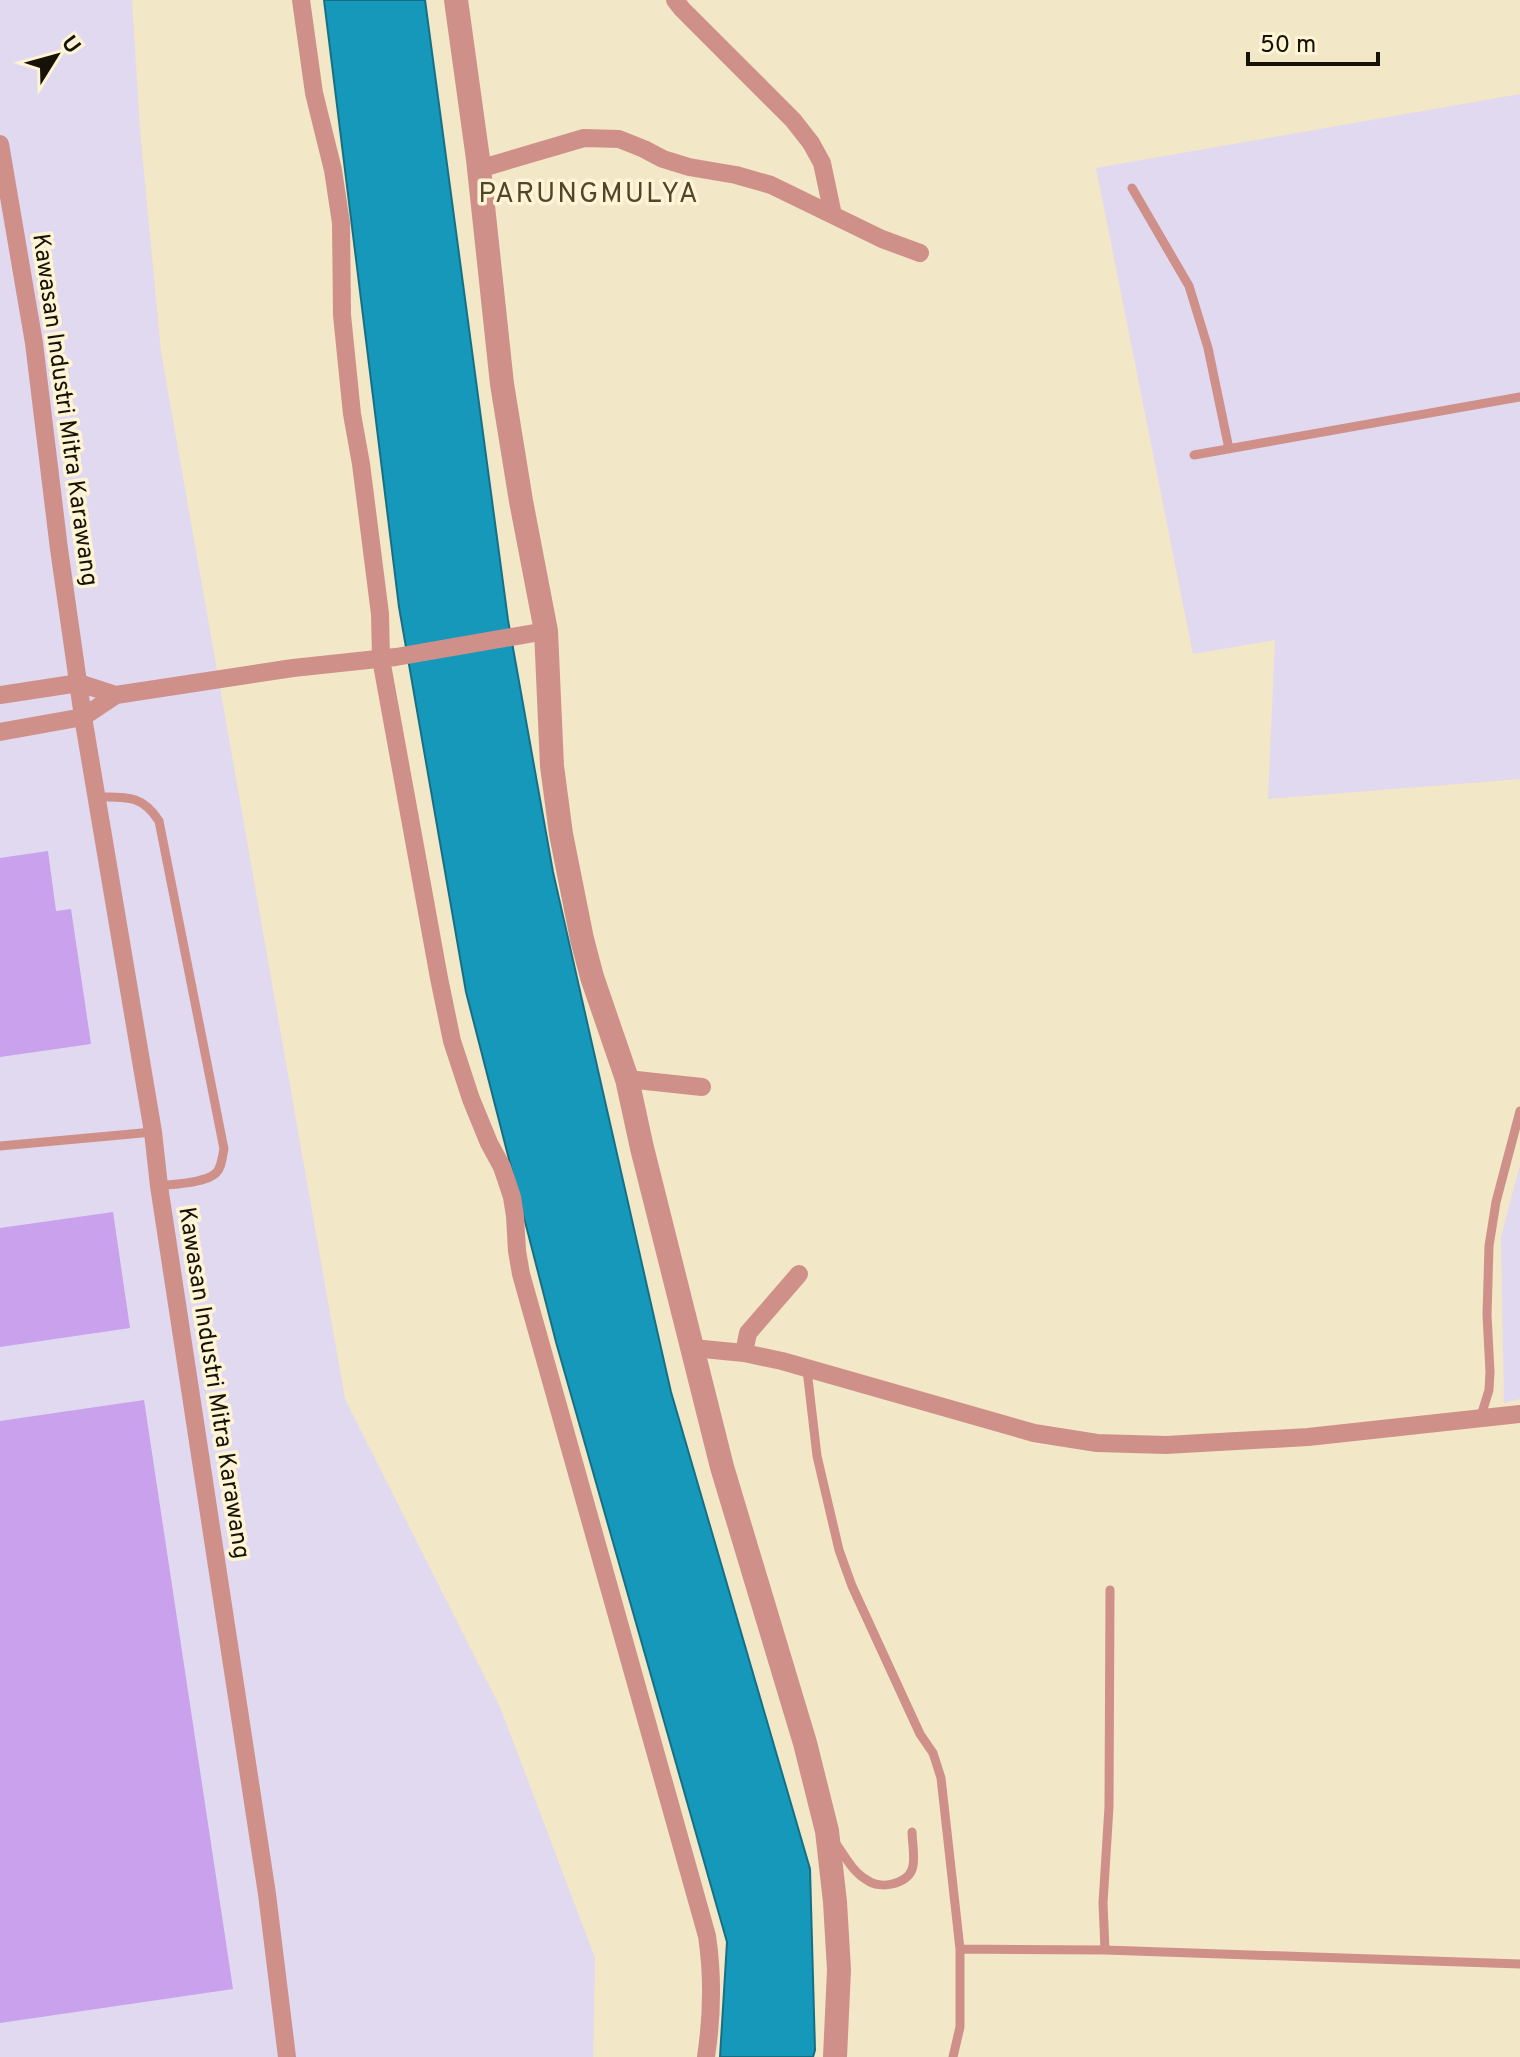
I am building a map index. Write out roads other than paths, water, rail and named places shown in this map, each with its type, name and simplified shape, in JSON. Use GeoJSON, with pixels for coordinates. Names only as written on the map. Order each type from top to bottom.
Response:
{"type":"FeatureCollection","features":[{"type":"Feature","properties":{"kind":"street"},"geometry":{"type":"LineString","coordinates":[[301,0],[314,93],[333,170],[341,223],[342,315],[352,414],[409,802],[439,978],[452,1041],[471,1099],[512,1197],[521,1274],[707,1936],[711,2011],[706,2057]]}},
{"type":"Feature","properties":{"kind":"street"},"geometry":{"type":"LineString","coordinates":[[456,0],[479,169],[502,384],[546,631],[551,754],[561,834],[592,977],[627,1079],[722,1467],[805,1743],[827,1831],[839,1970],[835,2057]]}},
{"type":"Feature","properties":{"kind":"street"},"geometry":{"type":"LineString","coordinates":[[675,0],[793,120],[811,143],[822,163],[833,215]]}},
{"type":"Feature","properties":{"kind":"street"},"geometry":{"type":"LineString","coordinates":[[479,169],[584,138],[619,139],[689,167],[771,185],[882,239],[920,253]]}},
{"type":"Feature","properties":{"kind":"street","name":"Kawasan Industri Mitra Karawang"},"geometry":{"type":"LineString","coordinates":[[0,144],[34,343],[83,717],[153,1132],[267,1894],[287,2057]]}},
{"type":"Feature","properties":{"kind":"street"},"geometry":{"type":"LineString","coordinates":[[0,732],[83,717],[116,695],[293,668],[389,658],[546,631]]}},
{"type":"Feature","properties":{"kind":"street"},"geometry":{"type":"LineString","coordinates":[[0,695],[79,683],[116,695]]}},
{"type":"Feature","properties":{"kind":"street"},"geometry":{"type":"LineString","coordinates":[[627,1079],[702,1087]]}},
{"type":"Feature","properties":{"kind":"street"},"geometry":{"type":"LineString","coordinates":[[744,1353],[748,1333],[799,1274]]}},
{"type":"Feature","properties":{"kind":"street"},"geometry":{"type":"LineString","coordinates":[[693,1348],[744,1353],[782,1361],[1034,1433],[1097,1443],[1166,1445],[1277,1439],[1520,1414]]}},
{"type":"Feature","properties":{"kind":"lane"},"geometry":{"type":"LineString","coordinates":[[1132,188],[1189,286],[1208,348],[1229,449]]}},
{"type":"Feature","properties":{"kind":"lane"},"geometry":{"type":"LineString","coordinates":[[1194,455],[1520,397]]}},
{"type":"Feature","properties":{"kind":"lane"},"geometry":{"type":"LineString","coordinates":[[97,797],[131,797],[152,810],[159,821],[224,1149],[216,1173],[206,1179],[159,1186]]}},
{"type":"Feature","properties":{"kind":"lane"},"geometry":{"type":"LineString","coordinates":[[1480,1419],[1489,1390],[1490,1372],[1487,1315],[1489,1246],[1496,1202],[1520,1111]]}},
{"type":"Feature","properties":{"kind":"lane"},"geometry":{"type":"LineString","coordinates":[[0,1146],[153,1132]]}},
{"type":"Feature","properties":{"kind":"lane"},"geometry":{"type":"LineString","coordinates":[[807,1370],[817,1456],[839,1550],[852,1586],[920,1734],[933,1753],[941,1778],[960,1949],[960,2027],[953,2057]]}},
{"type":"Feature","properties":{"kind":"lane"},"geometry":{"type":"LineString","coordinates":[[1105,1950],[1103,1903],[1109,1807],[1110,1590]]}},
{"type":"Feature","properties":{"kind":"lane"},"geometry":{"type":"LineString","coordinates":[[827,1831],[855,1870],[868,1881],[884,1886],[910,1876],[914,1866],[912,1832]]}},
{"type":"Feature","properties":{"kind":"lane"},"geometry":{"type":"LineString","coordinates":[[960,1949],[1105,1950],[1520,1964]]}},
{"type":"Feature","properties":{"kind":"water"},"geometry":{"type":"Polygon","coordinates":[[[324,0],[425,0],[508,620],[553,872],[671,1392],[810,1869],[813,2057],[720,2057],[727,1942],[556,1342],[466,992],[399,607],[324,0]]]}},
{"type":"Feature","properties":{"kind":"district","name":"PARUNGMULYA"},"geometry":{"type":"Point","coordinates":[589,195]}}]}
